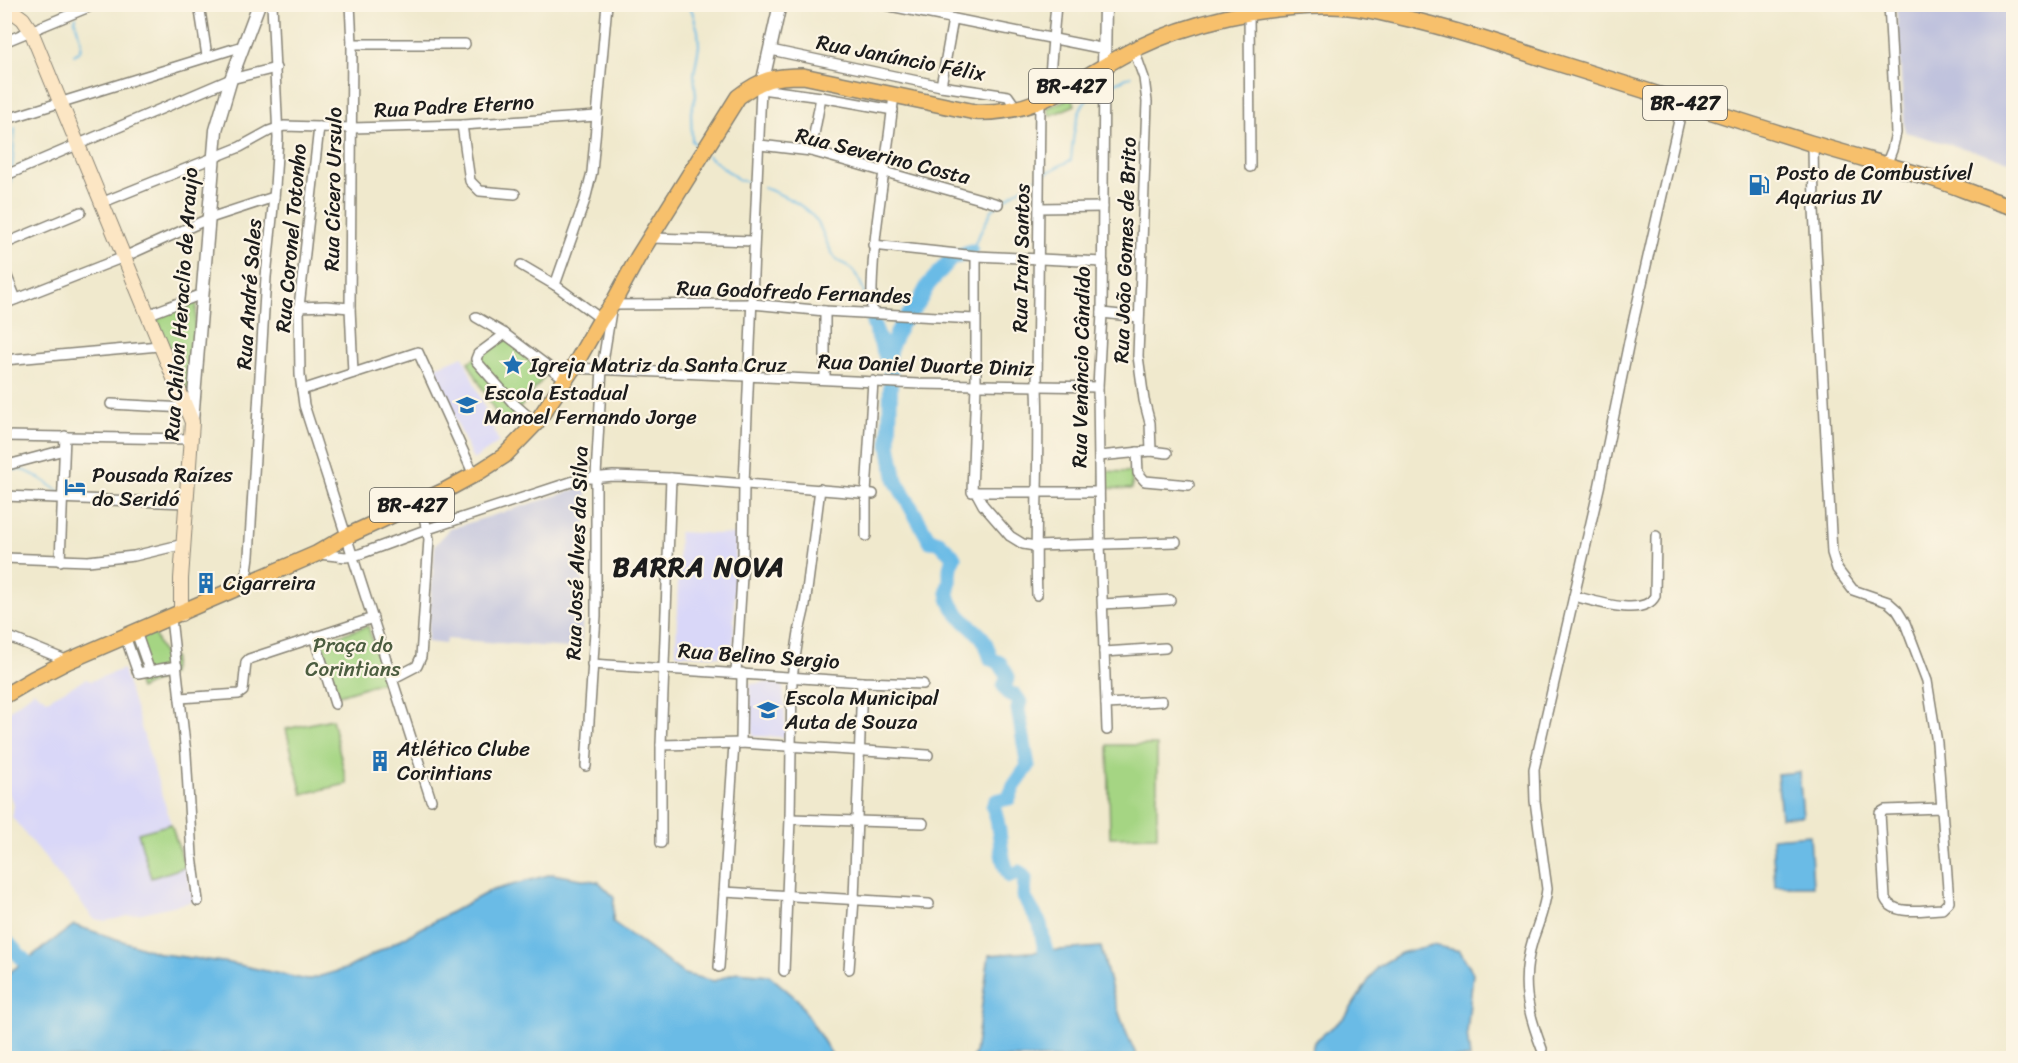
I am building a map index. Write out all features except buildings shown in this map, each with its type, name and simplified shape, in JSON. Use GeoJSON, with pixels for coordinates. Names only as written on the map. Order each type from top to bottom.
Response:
{"type":"FeatureCollection","features":[{"type":"Feature","properties":{"kind":"main road"},"geometry":{"type":"LineString","coordinates":[[4,4],[23,19],[31,31],[192,422]]}},
{"type":"Feature","properties":{"kind":"main road","name":"BR-427"},"geometry":{"type":"LineString","coordinates":[[4,696],[69,662],[316,554],[347,536],[474,475],[504,456],[536,423],[569,374],[738,97],[780,76],[803,76],[975,112],[997,113],[1017,109],[1044,99],[1134,50],[1208,22],[1250,9],[1326,6],[1385,14],[1428,23],[1813,144],[1933,179],[2013,207]]}},
{"type":"Feature","properties":{"kind":"main road","name":"Rua Chilon Heraclio de Araujo"},"geometry":{"type":"LineString","coordinates":[[176,616],[184,544],[192,422]]}},
{"type":"Feature","properties":{"kind":"street"},"geometry":{"type":"LineString","coordinates":[[4,42],[96,4]]}},
{"type":"Feature","properties":{"kind":"street"},"geometry":{"type":"LineString","coordinates":[[199,4],[207,56]]}},
{"type":"Feature","properties":{"kind":"street","name":"Rua Chilon Heraclio de Araujo"},"geometry":{"type":"LineString","coordinates":[[192,422],[216,130],[231,79],[259,4]]}},
{"type":"Feature","properties":{"kind":"street","name":"Rua André Sales"},"geometry":{"type":"LineString","coordinates":[[245,587],[278,128],[272,4]]}},
{"type":"Feature","properties":{"kind":"street","name":"Rua Cícero Ursulo"},"geometry":{"type":"LineString","coordinates":[[350,4],[352,44],[350,308],[353,373]]}},
{"type":"Feature","properties":{"kind":"street"},"geometry":{"type":"LineString","coordinates":[[555,285],[589,188],[592,172],[607,4]]}},
{"type":"Feature","properties":{"kind":"street"},"geometry":{"type":"LineString","coordinates":[[719,967],[737,744],[744,484],[762,84],[780,4]]}},
{"type":"Feature","properties":{"kind":"street"},"geometry":{"type":"LineString","coordinates":[[880,4],[1104,49]]}},
{"type":"Feature","properties":{"kind":"street","name":"Rua Iran Santos"},"geometry":{"type":"LineString","coordinates":[[1037,595],[1035,546],[1040,208],[1044,99],[1056,4]]}},
{"type":"Feature","properties":{"kind":"street","name":"Rua Venâncio Cândido"},"geometry":{"type":"LineString","coordinates":[[1105,4],[1103,262],[1098,387],[1100,543],[1107,730]]}},
{"type":"Feature","properties":{"kind":"street"},"geometry":{"type":"LineString","coordinates":[[1887,165],[1896,133],[1889,4]]}},
{"type":"Feature","properties":{"kind":"street"},"geometry":{"type":"LineString","coordinates":[[1250,9],[1250,167]]}},
{"type":"Feature","properties":{"kind":"street"},"geometry":{"type":"LineString","coordinates":[[940,86],[953,19]]}},
{"type":"Feature","properties":{"kind":"street"},"geometry":{"type":"LineString","coordinates":[[352,44],[465,44]]}},
{"type":"Feature","properties":{"kind":"street"},"geometry":{"type":"LineString","coordinates":[[4,120],[243,46]]}},
{"type":"Feature","properties":{"kind":"street","name":"Rua Janúncio Félix"},"geometry":{"type":"LineString","coordinates":[[771,50],[940,86],[1008,96],[1017,109]]}},
{"type":"Feature","properties":{"kind":"street","name":"Rua João Gomes de Brito"},"geometry":{"type":"LineString","coordinates":[[1134,50],[1144,78],[1147,102],[1139,372],[1150,423],[1151,452]]}},
{"type":"Feature","properties":{"kind":"street"},"geometry":{"type":"LineString","coordinates":[[4,176],[231,79],[276,68]]}},
{"type":"Feature","properties":{"kind":"street"},"geometry":{"type":"LineString","coordinates":[[762,84],[893,110]]}},
{"type":"Feature","properties":{"kind":"street"},"geometry":{"type":"LineString","coordinates":[[872,312],[873,245],[894,94]]}},
{"type":"Feature","properties":{"kind":"street"},"geometry":{"type":"LineString","coordinates":[[811,151],[821,97]]}},
{"type":"Feature","properties":{"kind":"street"},"geometry":{"type":"LineString","coordinates":[[1542,1049],[1532,1023],[1526,997],[1529,955],[1547,889],[1535,801],[1534,769],[1575,596],[1683,103]]}},
{"type":"Feature","properties":{"kind":"street","name":"Rua Padre Eterno"},"geometry":{"type":"LineString","coordinates":[[278,128],[462,125],[597,116]]}},
{"type":"Feature","properties":{"kind":"street"},"geometry":{"type":"LineString","coordinates":[[462,125],[470,181],[480,191],[515,194]]}},
{"type":"Feature","properties":{"kind":"street","name":"Rua Coronel Totonho"},"geometry":{"type":"LineString","coordinates":[[319,127],[300,307],[304,405],[431,800]]}},
{"type":"Feature","properties":{"kind":"street"},"geometry":{"type":"LineString","coordinates":[[101,203],[240,147],[278,128]]}},
{"type":"Feature","properties":{"kind":"street"},"geometry":{"type":"LineString","coordinates":[[1813,144],[1814,209],[1832,553],[1837,569],[1852,590],[1888,602],[1897,610],[1905,623],[1927,681],[1937,743],[1949,902],[1942,909],[1894,908],[1885,898],[1880,813],[1886,810],[1941,808]]}},
{"type":"Feature","properties":{"kind":"street","name":"Rua Severino Costa"},"geometry":{"type":"LineString","coordinates":[[759,145],[811,151],[998,204]]}},
{"type":"Feature","properties":{"kind":"street"},"geometry":{"type":"LineString","coordinates":[[4,304],[124,257],[210,218],[274,197]]}},
{"type":"Feature","properties":{"kind":"street"},"geometry":{"type":"LineString","coordinates":[[1040,208],[1103,207]]}},
{"type":"Feature","properties":{"kind":"street"},"geometry":{"type":"LineString","coordinates":[[4,244],[81,212]]}},
{"type":"Feature","properties":{"kind":"street"},"geometry":{"type":"LineString","coordinates":[[651,238],[754,241]]}},
{"type":"Feature","properties":{"kind":"street"},"geometry":{"type":"LineString","coordinates":[[873,245],[976,256],[1103,262]]}},
{"type":"Feature","properties":{"kind":"street"},"geometry":{"type":"LineString","coordinates":[[976,256],[974,492],[983,505],[1010,536],[1023,544],[1035,546],[1176,542]]}},
{"type":"Feature","properties":{"kind":"street"},"geometry":{"type":"LineString","coordinates":[[521,265],[555,285],[601,319]]}},
{"type":"Feature","properties":{"kind":"street"},"geometry":{"type":"LineString","coordinates":[[4,269],[16,299]]}},
{"type":"Feature","properties":{"kind":"street"},"geometry":{"type":"LineString","coordinates":[[147,315],[202,294]]}},
{"type":"Feature","properties":{"kind":"street","name":"Rua Godofredo Fernandes"},"geometry":{"type":"LineString","coordinates":[[612,305],[752,304],[825,311],[975,319]]}},
{"type":"Feature","properties":{"kind":"street","name":"Rua José Alves da Silva"},"geometry":{"type":"LineString","coordinates":[[586,766],[596,616],[596,476],[602,368],[612,305]]}},
{"type":"Feature","properties":{"kind":"street"},"geometry":{"type":"LineString","coordinates":[[300,307],[350,308]]}},
{"type":"Feature","properties":{"kind":"street"},"geometry":{"type":"LineString","coordinates":[[825,311],[825,379]]}},
{"type":"Feature","properties":{"kind":"street"},"geometry":{"type":"LineString","coordinates":[[1102,314],[1139,317]]}},
{"type":"Feature","properties":{"kind":"street"},"geometry":{"type":"LineString","coordinates":[[476,317],[569,374]]}},
{"type":"Feature","properties":{"kind":"street"},"geometry":{"type":"LineString","coordinates":[[505,334],[478,354],[477,362],[514,404],[536,423]]}},
{"type":"Feature","properties":{"kind":"street"},"geometry":{"type":"LineString","coordinates":[[4,360],[159,346]]}},
{"type":"Feature","properties":{"kind":"street"},"geometry":{"type":"LineString","coordinates":[[302,390],[418,352],[474,475]]}},
{"type":"Feature","properties":{"kind":"street","name":"Rua Daniel Duarte Diniz"},"geometry":{"type":"LineString","coordinates":[[569,374],[602,368],[920,384],[1037,388],[1098,387]]}},
{"type":"Feature","properties":{"kind":"street"},"geometry":{"type":"LineString","coordinates":[[866,536],[873,381]]}},
{"type":"Feature","properties":{"kind":"street"},"geometry":{"type":"LineString","coordinates":[[111,404],[185,408]]}},
{"type":"Feature","properties":{"kind":"street"},"geometry":{"type":"LineString","coordinates":[[4,436],[191,439]]}},
{"type":"Feature","properties":{"kind":"street"},"geometry":{"type":"LineString","coordinates":[[60,561],[65,436]]}},
{"type":"Feature","properties":{"kind":"street"},"geometry":{"type":"LineString","coordinates":[[4,466],[64,450]]}},
{"type":"Feature","properties":{"kind":"street"},"geometry":{"type":"LineString","coordinates":[[1137,452],[1137,468],[1143,480],[1151,483],[1189,485]]}},
{"type":"Feature","properties":{"kind":"street"},"geometry":{"type":"LineString","coordinates":[[1099,456],[1137,452],[1167,453]]}},
{"type":"Feature","properties":{"kind":"street"},"geometry":{"type":"LineString","coordinates":[[316,554],[353,556],[428,529],[580,479],[596,476],[671,478],[869,494]]}},
{"type":"Feature","properties":{"kind":"street"},"geometry":{"type":"LineString","coordinates":[[661,843],[664,667],[671,478]]}},
{"type":"Feature","properties":{"kind":"street"},"geometry":{"type":"LineString","coordinates":[[784,971],[788,896],[792,677],[805,606],[820,489]]}},
{"type":"Feature","properties":{"kind":"street"},"geometry":{"type":"LineString","coordinates":[[974,492],[1099,492]]}},
{"type":"Feature","properties":{"kind":"street"},"geometry":{"type":"LineString","coordinates":[[4,496],[187,503]]}},
{"type":"Feature","properties":{"kind":"street"},"geometry":{"type":"LineString","coordinates":[[392,679],[417,666],[421,657],[429,549],[428,529],[417,504]]}},
{"type":"Feature","properties":{"kind":"street"},"geometry":{"type":"LineString","coordinates":[[1575,596],[1605,604],[1632,607],[1644,606],[1651,602],[1655,596],[1656,536]]}},
{"type":"Feature","properties":{"kind":"street"},"geometry":{"type":"LineString","coordinates":[[4,558],[60,561],[111,559],[184,544]]}},
{"type":"Feature","properties":{"kind":"street"},"geometry":{"type":"LineString","coordinates":[[1103,604],[1170,600]]}},
{"type":"Feature","properties":{"kind":"street"},"geometry":{"type":"LineString","coordinates":[[176,616],[177,666],[192,856],[198,901]]}},
{"type":"Feature","properties":{"kind":"street"},"geometry":{"type":"LineString","coordinates":[[180,698],[239,694],[243,687],[247,660],[373,618]]}},
{"type":"Feature","properties":{"kind":"street"},"geometry":{"type":"LineString","coordinates":[[131,634],[136,671],[140,674],[177,666]]}},
{"type":"Feature","properties":{"kind":"street"},"geometry":{"type":"LineString","coordinates":[[4,635],[69,662]]}},
{"type":"Feature","properties":{"kind":"street"},"geometry":{"type":"LineString","coordinates":[[314,637],[335,704]]}},
{"type":"Feature","properties":{"kind":"street"},"geometry":{"type":"LineString","coordinates":[[1104,652],[1165,648]]}},
{"type":"Feature","properties":{"kind":"street","name":"Rua Belino Sergio"},"geometry":{"type":"LineString","coordinates":[[592,664],[923,684]]}},
{"type":"Feature","properties":{"kind":"street"},"geometry":{"type":"LineString","coordinates":[[849,969],[854,899],[862,682]]}},
{"type":"Feature","properties":{"kind":"street"},"geometry":{"type":"LineString","coordinates":[[1106,704],[1162,701]]}},
{"type":"Feature","properties":{"kind":"street"},"geometry":{"type":"LineString","coordinates":[[662,746],[737,744],[928,754]]}},
{"type":"Feature","properties":{"kind":"street"},"geometry":{"type":"LineString","coordinates":[[790,819],[923,823]]}},
{"type":"Feature","properties":{"kind":"street"},"geometry":{"type":"LineString","coordinates":[[724,892],[929,904]]}},
{"type":"Feature","properties":{"kind":"shaded area"},"geometry":{"type":"Polygon","coordinates":[[[1896,5],[2013,5],[2013,162],[1905,132],[1896,5]]]}},
{"type":"Feature","properties":{"kind":"shaded area","name":"Escola Estadual Manoel Fernando Jorge"},"geometry":{"type":"Polygon","coordinates":[[[463,356],[499,442],[473,460],[434,368],[463,356]]]}},
{"type":"Feature","properties":{"kind":"shaded area"},"geometry":{"type":"Polygon","coordinates":[[[587,486],[581,649],[447,639],[445,644],[427,642],[435,545],[450,529],[587,486]]]}},
{"type":"Feature","properties":{"kind":"shaded area"},"geometry":{"type":"Polygon","coordinates":[[[679,532],[736,535],[733,657],[676,654],[679,532]]]}},
{"type":"Feature","properties":{"kind":"shaded area"},"geometry":{"type":"Polygon","coordinates":[[[123,669],[195,901],[106,921],[94,919],[12,817],[14,805],[5,784],[4,715],[34,691],[47,700],[86,679],[91,681],[123,669]]]}},
{"type":"Feature","properties":{"kind":"shaded area","name":"Escola Municipal Auta de Souza"},"geometry":{"type":"Polygon","coordinates":[[[783,681],[786,737],[753,736],[749,684],[783,681]]]}},
{"type":"Feature","properties":{"kind":"green space"},"geometry":{"type":"Polygon","coordinates":[[[1072,97],[1075,105],[1050,116],[1047,108],[1072,97]]]}},
{"type":"Feature","properties":{"kind":"green space"},"geometry":{"type":"Polygon","coordinates":[[[197,302],[189,398],[156,316],[197,302]]]}},
{"type":"Feature","properties":{"kind":"green space"},"geometry":{"type":"Polygon","coordinates":[[[509,338],[550,370],[504,428],[468,362],[509,338]]]}},
{"type":"Feature","properties":{"kind":"green space"},"geometry":{"type":"Polygon","coordinates":[[[1101,471],[1132,472],[1132,489],[1102,488],[1101,471]]]}},
{"type":"Feature","properties":{"kind":"green space","name":"Praça do Corintians"},"geometry":{"type":"Polygon","coordinates":[[[368,626],[385,681],[339,695],[321,641],[368,626]]]}},
{"type":"Feature","properties":{"kind":"green space"},"geometry":{"type":"Polygon","coordinates":[[[152,629],[165,658],[174,657],[172,674],[140,689],[124,642],[152,629]]]}},
{"type":"Feature","properties":{"kind":"green space"},"geometry":{"type":"Polygon","coordinates":[[[332,719],[347,784],[302,794],[286,729],[332,719]]]}},
{"type":"Feature","properties":{"kind":"green space"},"geometry":{"type":"Polygon","coordinates":[[[1108,745],[1157,745],[1157,836],[1110,837],[1108,745]]]}},
{"type":"Feature","properties":{"kind":"green space"},"geometry":{"type":"Polygon","coordinates":[[[171,824],[185,867],[151,878],[138,833],[171,824]]]}},
{"type":"Feature","properties":{"kind":"water"},"geometry":{"type":"Polygon","coordinates":[[[1799,772],[1803,816],[1781,817],[1777,774],[1799,772]]]}},
{"type":"Feature","properties":{"kind":"water"},"geometry":{"type":"Polygon","coordinates":[[[1810,835],[1813,886],[1775,886],[1772,838],[1810,835]]]}},
{"type":"Feature","properties":{"kind":"water"},"geometry":{"type":"Polygon","coordinates":[[[552,874],[599,882],[614,897],[613,922],[684,974],[714,981],[737,972],[769,975],[798,1000],[834,1058],[5,1058],[6,975],[74,925],[162,954],[230,963],[307,980],[348,968],[490,891],[552,874]]]}},
{"type":"Feature","properties":{"kind":"water"},"geometry":{"type":"Polygon","coordinates":[[[1432,945],[1460,951],[1473,973],[1467,1033],[1470,1058],[1310,1058],[1314,1042],[1346,1016],[1377,967],[1401,953],[1432,945]]]}},
{"type":"Feature","properties":{"kind":"water"},"geometry":{"type":"Polygon","coordinates":[[[1101,947],[1121,1018],[1138,1058],[972,1058],[975,1053],[989,955],[1101,947]]]}},
{"type":"Feature","properties":{"kind":"waterway"},"geometry":{"type":"LineString","coordinates":[[687,4],[692,11],[698,31],[699,46],[694,74],[696,96],[691,112],[692,141],[699,148]]}},
{"type":"Feature","properties":{"kind":"waterway"},"geometry":{"type":"LineString","coordinates":[[74,55],[80,51],[81,42],[76,17]]}},
{"type":"Feature","properties":{"kind":"waterway"},"geometry":{"type":"LineString","coordinates":[[1106,87],[1131,76]]}},
{"type":"Feature","properties":{"kind":"waterway"},"geometry":{"type":"LineString","coordinates":[[1042,175],[1071,160],[1077,119],[1086,101],[1101,89]]}},
{"type":"Feature","properties":{"kind":"waterway"},"geometry":{"type":"LineString","coordinates":[[12,170],[15,128]]}},
{"type":"Feature","properties":{"kind":"waterway"},"geometry":{"type":"LineString","coordinates":[[708,156],[739,180],[750,182]]}},
{"type":"Feature","properties":{"kind":"waterway"},"geometry":{"type":"LineString","coordinates":[[4,218],[9,201],[11,175]]}},
{"type":"Feature","properties":{"kind":"waterway"},"geometry":{"type":"LineString","coordinates":[[971,251],[992,210],[1037,178]]}},
{"type":"Feature","properties":{"kind":"waterway"},"geometry":{"type":"LineString","coordinates":[[763,187],[794,201],[813,216],[835,257],[857,276],[868,306]]}},
{"type":"Feature","properties":{"kind":"waterway"},"geometry":{"type":"LineString","coordinates":[[887,363],[890,349],[901,324],[918,304],[928,285],[951,259],[971,251]]}},
{"type":"Feature","properties":{"kind":"waterway"},"geometry":{"type":"LineString","coordinates":[[873,323],[891,370],[889,445],[896,481],[930,541],[939,542],[954,557],[951,565],[949,599],[960,616],[983,639],[991,659],[1000,663],[1008,677],[1004,686],[1009,694],[1015,695],[1020,702],[1018,709],[1028,766],[1014,786],[1009,798],[996,801],[993,807],[1006,868],[1010,876],[1019,872],[1025,878],[1024,897],[1040,924],[1051,968]]}},
{"type":"Feature","properties":{"kind":"waterway"},"geometry":{"type":"LineString","coordinates":[[4,473],[11,470],[26,472],[60,492]]}},
{"type":"Feature","properties":{"kind":"waterway"},"geometry":{"type":"LineString","coordinates":[[4,939],[37,974]]}},
{"type":"Feature","properties":{"kind":"place","name":"Posto de Combustível Aquarius IV"},"geometry":{"type":"Point","coordinates":[1759,185]}},
{"type":"Feature","properties":{"kind":"place","name":"Igreja Matriz da Santa Cruz"},"geometry":{"type":"Point","coordinates":[513,365]}},
{"type":"Feature","properties":{"kind":"place","name":"Escola Estadual Manoel Fernando Jorge"},"geometry":{"type":"Point","coordinates":[467,405]}},
{"type":"Feature","properties":{"kind":"place","name":"Pousada Raízes do Seridó"},"geometry":{"type":"Point","coordinates":[75,487]}},
{"type":"Feature","properties":{"kind":"place","name":"Cigarreira"},"geometry":{"type":"Point","coordinates":[206,583]}},
{"type":"Feature","properties":{"kind":"place","name":"Escola Municipal Auta de Souza"},"geometry":{"type":"Point","coordinates":[768,710]}},
{"type":"Feature","properties":{"kind":"place","name":"Atlético Clube Corintians"},"geometry":{"type":"Point","coordinates":[380,761]}},
{"type":"Feature","properties":{"kind":"district","name":"BARRA NOVA"},"geometry":{"type":"Point","coordinates":[699,567]}}]}
